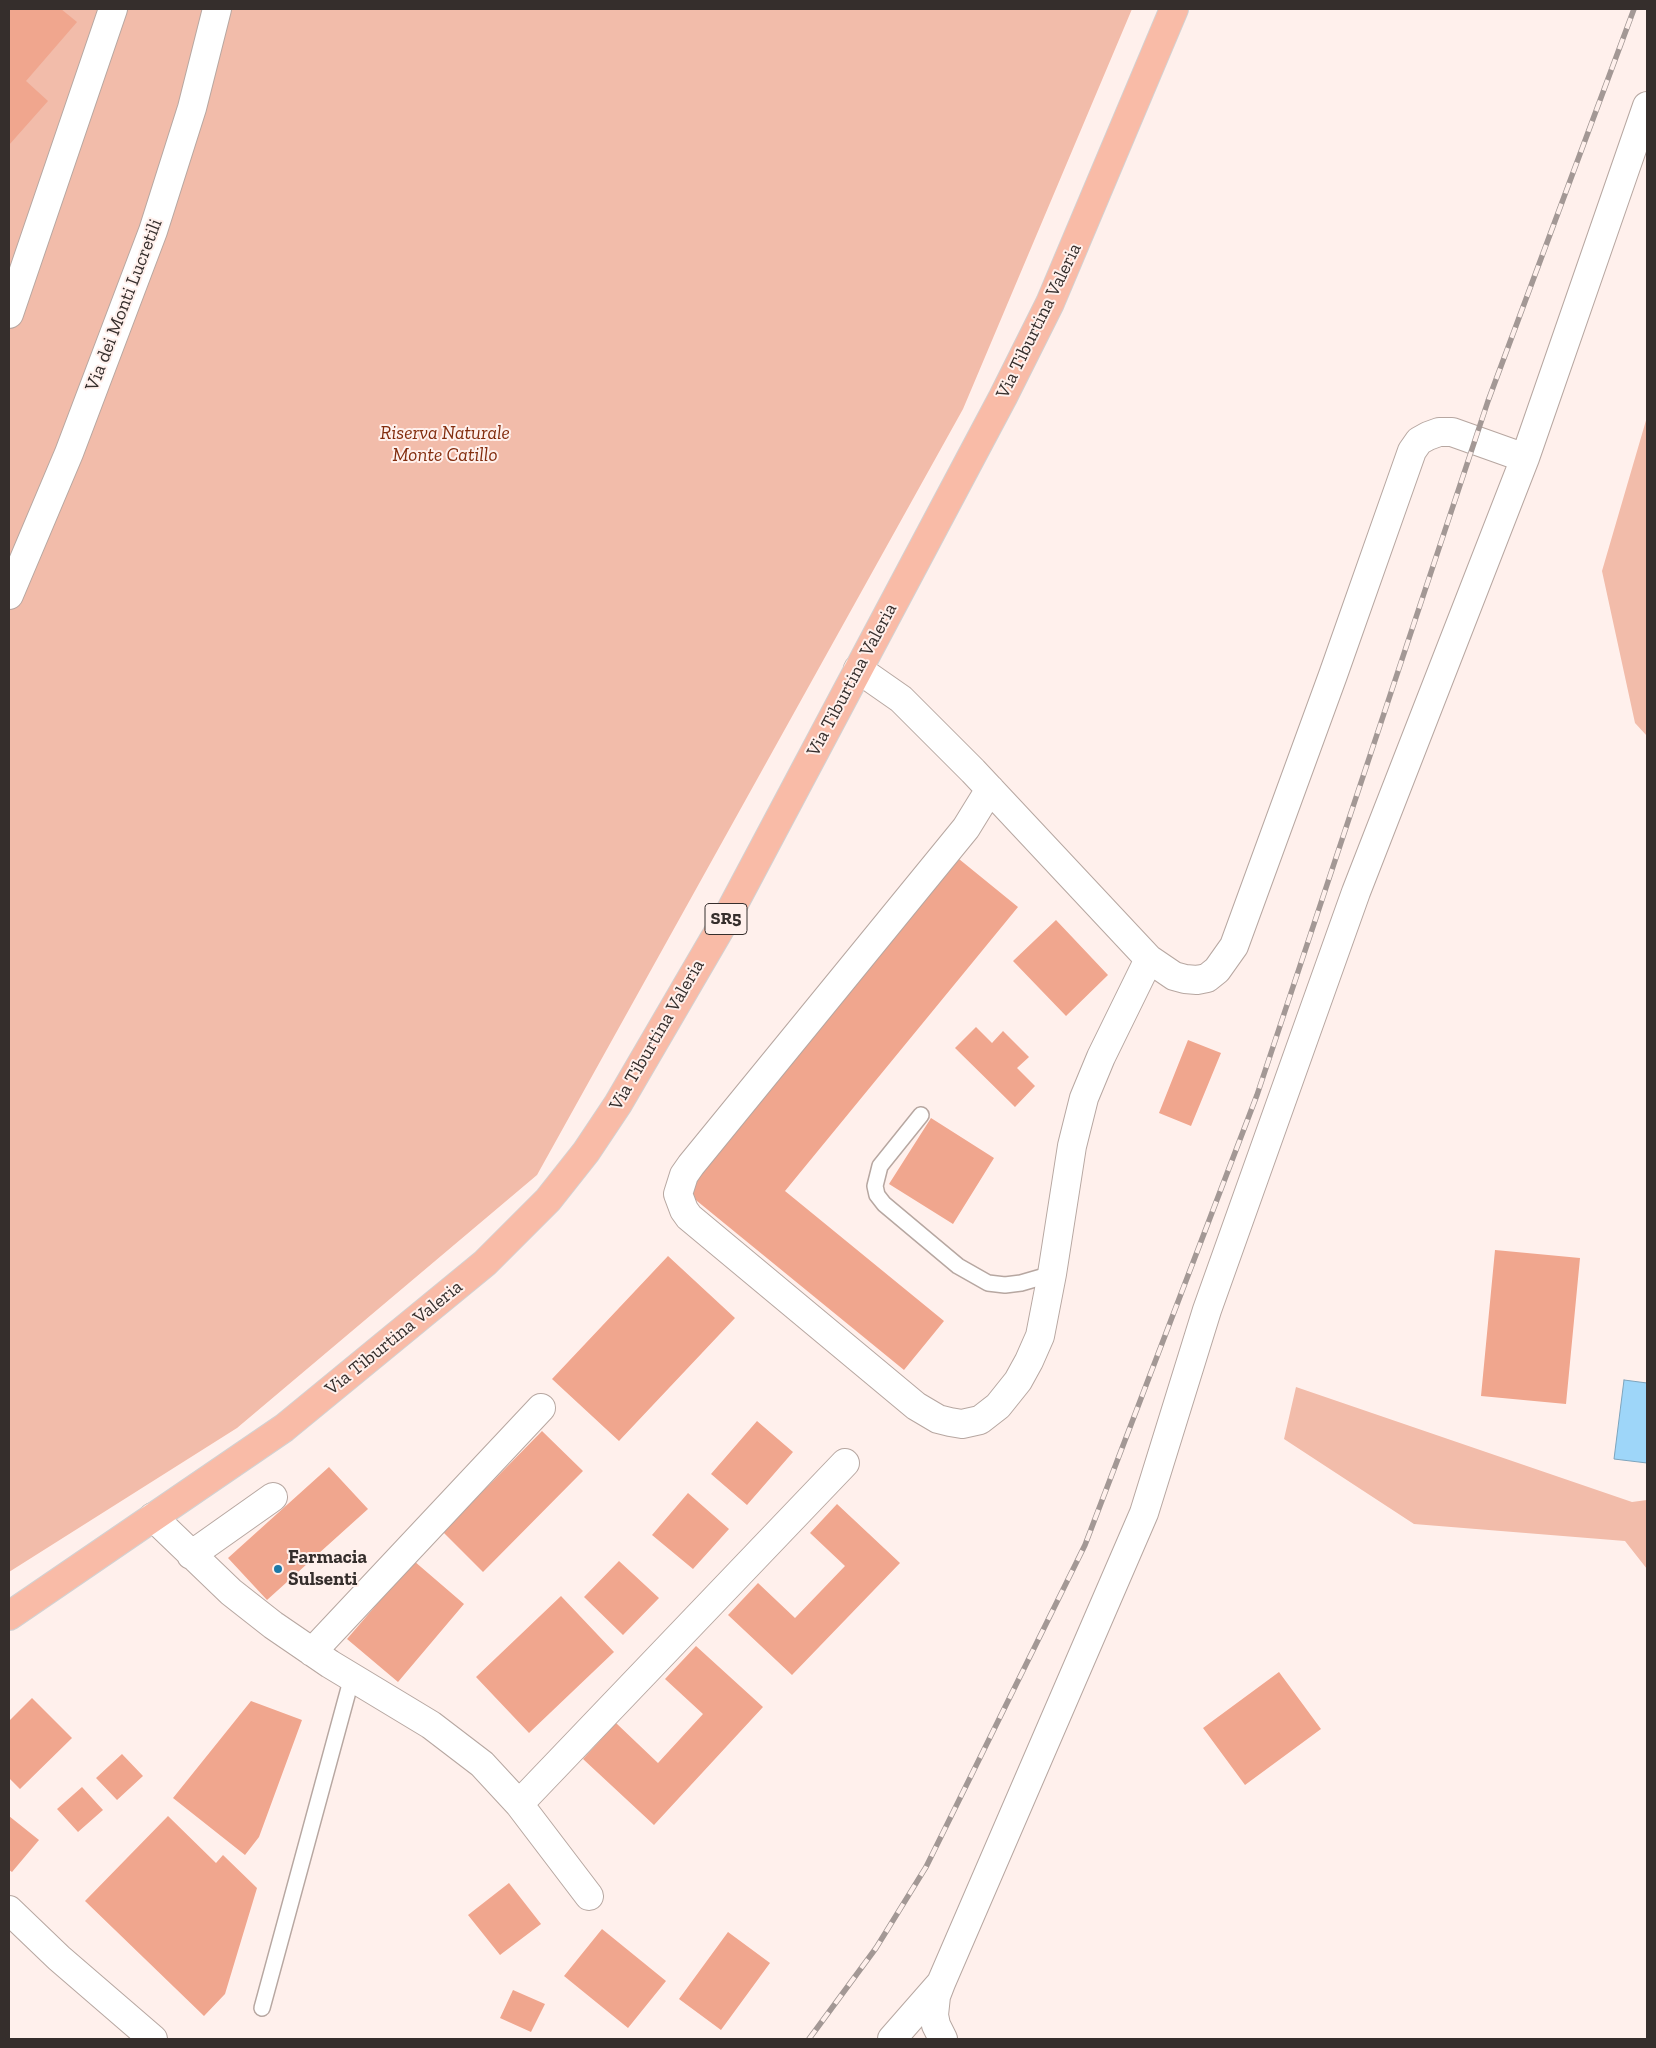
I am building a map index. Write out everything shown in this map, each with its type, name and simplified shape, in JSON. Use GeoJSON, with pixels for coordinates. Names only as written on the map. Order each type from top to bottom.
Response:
{"type":"FeatureCollection","features":[{"type":"Feature","properties":{"kind":"main road","name":"Via Tiburtina Valeria"},"geometry":{"type":"LineString","coordinates":[[9,1616],[284,1428],[455,1288],[503,1246],[569,1176],[618,1104],[727,917],[1003,397],[1050,303],[1174,9]]}},
{"type":"Feature","properties":{"kind":"street"},"geometry":{"type":"LineString","coordinates":[[9,314],[113,9]]}},
{"type":"Feature","properties":{"kind":"street","name":"Via dei Monti Lucretili"},"geometry":{"type":"LineString","coordinates":[[9,595],[69,453],[153,231],[190,116],[217,9]]}},
{"type":"Feature","properties":{"kind":"street"},"geometry":{"type":"LineString","coordinates":[[943,2039],[936,2025],[934,2015],[936,1996],[1144,1513],[1207,1310],[1350,910],[1525,458],[1647,106]]}},
{"type":"Feature","properties":{"kind":"street"},"geometry":{"type":"LineString","coordinates":[[858,670],[902,699],[1149,959],[1174,976],[1197,980],[1207,978],[1217,970],[1234,946],[1333,676],[1412,451],[1419,441],[1428,436],[1439,432],[1452,432],[1525,458]]}},
{"type":"Feature","properties":{"kind":"street"},"geometry":{"type":"LineString","coordinates":[[990,790],[966,828],[691,1165],[684,1175],[678,1194],[689,1217],[916,1406],[938,1419],[950,1422],[962,1424],[980,1420],[998,1406],[1018,1381],[1040,1336],[1052,1274],[1072,1146],[1084,1098],[1101,1057],[1149,959]]}},
{"type":"Feature","properties":{"kind":"street"},"geometry":{"type":"LineString","coordinates":[[312,1652],[540,1408]]}},
{"type":"Feature","properties":{"kind":"street"},"geometry":{"type":"LineString","coordinates":[[519,1804],[845,1463]]}},
{"type":"Feature","properties":{"kind":"street"},"geometry":{"type":"LineString","coordinates":[[191,1555],[273,1497]]}},
{"type":"Feature","properties":{"kind":"street"},"geometry":{"type":"LineString","coordinates":[[153,1517],[231,1592],[273,1625],[312,1652],[431,1725],[457,1743],[493,1774],[519,1804],[589,1896]]}},
{"type":"Feature","properties":{"kind":"street"},"geometry":{"type":"LineString","coordinates":[[9,1910],[59,1958],[153,2039]]}},
{"type":"Feature","properties":{"kind":"street"},"geometry":{"type":"LineString","coordinates":[[892,2039],[941,1983]]}},
{"type":"Feature","properties":{"kind":"lane"},"geometry":{"type":"LineString","coordinates":[[921,1115],[880,1166],[875,1186],[877,1195],[884,1204],[958,1266],[988,1283],[1005,1285],[1021,1283],[1052,1274]]}},
{"type":"Feature","properties":{"kind":"lane"},"geometry":{"type":"LineString","coordinates":[[262,2008],[352,1677]]}},
{"type":"Feature","properties":{"kind":"green space","name":"Riserva Naturale Monte Catillo"},"geometry":{"type":"Polygon","coordinates":[[[9,9],[1132,9],[963,409],[537,1175],[237,1428],[9,1572],[9,9]]]}},
{"type":"Feature","properties":{"kind":"green space"},"geometry":{"type":"Polygon","coordinates":[[[1647,417],[1647,736],[1635,723],[1602,571],[1647,417]]]}},
{"type":"Feature","properties":{"kind":"green space"},"geometry":{"type":"Polygon","coordinates":[[[1296,1387],[1632,1502],[1647,1500],[1647,1569],[1625,1541],[1414,1524],[1284,1439],[1296,1387]]]}},
{"type":"Feature","properties":{"kind":"water"},"geometry":{"type":"Polygon","coordinates":[[[1624,1380],[1647,1383],[1647,1463],[1614,1459],[1624,1380]]]}},
{"type":"Feature","properties":{"kind":"building"},"geometry":{"type":"Polygon","coordinates":[[[9,9],[61,9],[77,22],[26,81],[48,101],[9,145],[9,9]]]}},
{"type":"Feature","properties":{"kind":"building"},"geometry":{"type":"Polygon","coordinates":[[[959,859],[1018,907],[785,1191],[944,1321],[904,1370],[686,1192],[959,859]]]}},
{"type":"Feature","properties":{"kind":"building"},"geometry":{"type":"Polygon","coordinates":[[[1056,920],[1108,975],[1066,1016],[1013,961],[1056,920]]]}},
{"type":"Feature","properties":{"kind":"building"},"geometry":{"type":"Polygon","coordinates":[[[976,1027],[992,1043],[1003,1031],[1029,1057],[1017,1068],[1035,1086],[1015,1107],[955,1048],[976,1027]]]}},
{"type":"Feature","properties":{"kind":"building"},"geometry":{"type":"Polygon","coordinates":[[[1188,1040],[1221,1053],[1191,1126],[1159,1113],[1188,1040]]]}},
{"type":"Feature","properties":{"kind":"building"},"geometry":{"type":"Polygon","coordinates":[[[931,1118],[994,1158],[953,1224],[889,1184],[931,1118]]]}},
{"type":"Feature","properties":{"kind":"building"},"geometry":{"type":"Polygon","coordinates":[[[1495,1250],[1580,1258],[1566,1404],[1481,1396],[1495,1250]]]}},
{"type":"Feature","properties":{"kind":"building"},"geometry":{"type":"Polygon","coordinates":[[[668,1256],[735,1318],[619,1441],[552,1379],[668,1256]]]}},
{"type":"Feature","properties":{"kind":"building"},"geometry":{"type":"Polygon","coordinates":[[[757,1421],[793,1452],[747,1505],[711,1474],[757,1421]]]}},
{"type":"Feature","properties":{"kind":"building"},"geometry":{"type":"Polygon","coordinates":[[[542,1431],[583,1471],[483,1572],[443,1532],[542,1431]]]}},
{"type":"Feature","properties":{"kind":"building"},"geometry":{"type":"Polygon","coordinates":[[[329,1467],[368,1509],[267,1600],[228,1558],[329,1467]]]}},
{"type":"Feature","properties":{"kind":"building"},"geometry":{"type":"Polygon","coordinates":[[[688,1493],[729,1529],[693,1569],[652,1535],[688,1493]]]}},
{"type":"Feature","properties":{"kind":"building"},"geometry":{"type":"Polygon","coordinates":[[[837,1504],[900,1563],[792,1675],[728,1615],[758,1583],[795,1618],[845,1566],[810,1533],[837,1504]]]}},
{"type":"Feature","properties":{"kind":"building"},"geometry":{"type":"Polygon","coordinates":[[[414,1561],[464,1604],[398,1682],[347,1639],[414,1561]]]}},
{"type":"Feature","properties":{"kind":"building"},"geometry":{"type":"Polygon","coordinates":[[[619,1561],[659,1598],[623,1635],[584,1597],[619,1561]]]}},
{"type":"Feature","properties":{"kind":"building"},"geometry":{"type":"Polygon","coordinates":[[[561,1596],[614,1652],[529,1733],[476,1677],[561,1596]]]}},
{"type":"Feature","properties":{"kind":"building"},"geometry":{"type":"Polygon","coordinates":[[[696,1646],[763,1707],[654,1825],[583,1759],[616,1723],[658,1763],[703,1714],[665,1679],[696,1646]]]}},
{"type":"Feature","properties":{"kind":"building"},"geometry":{"type":"Polygon","coordinates":[[[1279,1672],[1321,1729],[1245,1785],[1203,1728],[1279,1672]]]}},
{"type":"Feature","properties":{"kind":"building"},"geometry":{"type":"Polygon","coordinates":[[[32,1698],[72,1738],[20,1789],[9,1778],[9,1721],[32,1698]]]}},
{"type":"Feature","properties":{"kind":"building"},"geometry":{"type":"Polygon","coordinates":[[[251,1701],[302,1720],[259,1837],[245,1855],[173,1798],[251,1701]]]}},
{"type":"Feature","properties":{"kind":"building"},"geometry":{"type":"Polygon","coordinates":[[[122,1754],[143,1776],[117,1800],[96,1778],[122,1754]]]}},
{"type":"Feature","properties":{"kind":"building"},"geometry":{"type":"Polygon","coordinates":[[[82,1787],[103,1810],[78,1832],[57,1809],[82,1787]]]}},
{"type":"Feature","properties":{"kind":"building"},"geometry":{"type":"Polygon","coordinates":[[[9,1816],[39,1840],[12,1872],[9,1870],[9,1816]]]}},
{"type":"Feature","properties":{"kind":"building"},"geometry":{"type":"Polygon","coordinates":[[[168,1816],[216,1863],[223,1855],[257,1888],[225,1994],[204,2016],[85,1901],[168,1816]]]}},
{"type":"Feature","properties":{"kind":"building"},"geometry":{"type":"Polygon","coordinates":[[[509,1883],[541,1924],[500,1955],[468,1915],[509,1883]]]}},
{"type":"Feature","properties":{"kind":"building"},"geometry":{"type":"Polygon","coordinates":[[[602,1929],[666,1981],[628,2028],[564,1976],[602,1929]]]}},
{"type":"Feature","properties":{"kind":"building"},"geometry":{"type":"Polygon","coordinates":[[[728,1932],[770,1963],[721,2030],[679,1999],[728,1932]]]}},
{"type":"Feature","properties":{"kind":"building"},"geometry":{"type":"Polygon","coordinates":[[[513,1990],[545,2004],[531,2032],[500,2018],[513,1990]]]}},
{"type":"Feature","properties":{"kind":"railway"},"geometry":{"type":"LineString","coordinates":[[809,2039],[876,1948],[926,1867],[1085,1545],[1257,1095],[1488,401],[1634,9]]}},
{"type":"Feature","properties":{"kind":"place","name":"Farmacia Sulsenti"},"geometry":{"type":"Point","coordinates":[278,1569]}}]}
